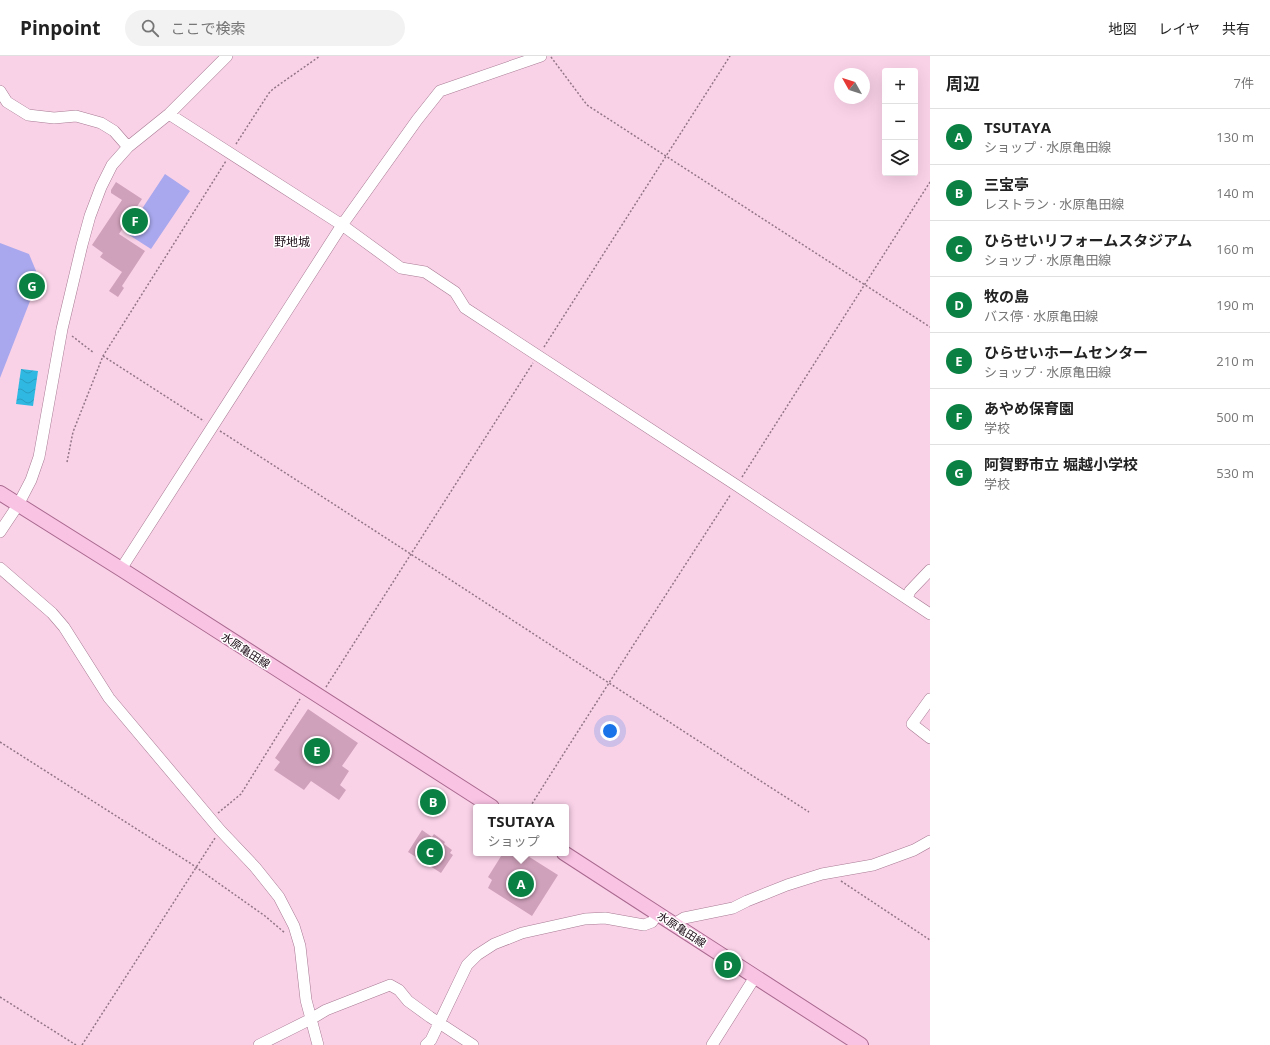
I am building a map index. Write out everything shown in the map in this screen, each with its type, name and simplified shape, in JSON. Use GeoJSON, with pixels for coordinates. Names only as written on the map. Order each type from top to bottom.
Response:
{"type":"FeatureCollection","features":[{"type":"Feature","properties":{"kind":"main road","name":"水原亀田線"},"geometry":{"type":"LineString","coordinates":[[0,494],[121,569],[487,804]]}},
{"type":"Feature","properties":{"kind":"main road","name":"水原亀田線"},"geometry":{"type":"LineString","coordinates":[[569,856],[861,1045]]}},
{"type":"Feature","properties":{"kind":"street"},"geometry":{"type":"LineString","coordinates":[[0,532],[32,480],[39,457],[62,329],[82,245],[90,216],[101,187],[112,165],[128,147],[169,114],[227,56]]}},
{"type":"Feature","properties":{"kind":"street"},"geometry":{"type":"LineString","coordinates":[[121,569],[342,225],[417,120],[440,91],[541,56]]}},
{"type":"Feature","properties":{"kind":"street"},"geometry":{"type":"LineString","coordinates":[[0,91],[7,102],[28,115],[54,118],[76,116],[101,123],[114,131],[128,147]]}},
{"type":"Feature","properties":{"kind":"street"},"geometry":{"type":"LineString","coordinates":[[169,114],[342,225],[402,268],[425,272],[454,292],[465,308],[930,614]]}},
{"type":"Feature","properties":{"kind":"street"},"geometry":{"type":"LineString","coordinates":[[0,568],[52,613],[64,627],[109,698],[220,830],[255,867],[279,897],[294,926],[300,946],[306,1000],[318,1045]]}},
{"type":"Feature","properties":{"kind":"street"},"geometry":{"type":"LineString","coordinates":[[907,598],[910,591],[930,570]]}},
{"type":"Feature","properties":{"kind":"street"},"geometry":{"type":"LineString","coordinates":[[930,699],[912,724],[930,738]]}},
{"type":"Feature","properties":{"kind":"street"},"geometry":{"type":"LineString","coordinates":[[674,924],[684,918],[733,908],[787,885],[822,874],[873,865],[914,850],[930,841]]}},
{"type":"Feature","properties":{"kind":"street"},"geometry":{"type":"LineString","coordinates":[[426,1045],[431,1040],[467,965],[477,955],[494,944],[522,933],[585,919],[605,918],[644,925],[652,922],[658,913]]}},
{"type":"Feature","properties":{"kind":"street"},"geometry":{"type":"LineString","coordinates":[[712,1045],[754,977]]}},
{"type":"Feature","properties":{"kind":"street"},"geometry":{"type":"LineString","coordinates":[[259,1045],[326,1010],[390,985],[399,990],[408,1001],[473,1045]]}},
{"type":"Feature","properties":{"kind":"path"},"geometry":{"type":"LineString","coordinates":[[67,462],[73,432],[103,356],[273,88],[320,56]]}},
{"type":"Feature","properties":{"kind":"path"},"geometry":{"type":"LineString","coordinates":[[550,56],[587,105],[665,157],[930,327]]}},
{"type":"Feature","properties":{"kind":"path"},"geometry":{"type":"LineString","coordinates":[[319,697],[730,56]]}},
{"type":"Feature","properties":{"kind":"path"},"geometry":{"type":"LineString","coordinates":[[532,804],[930,182]]}},
{"type":"Feature","properties":{"kind":"path"},"geometry":{"type":"LineString","coordinates":[[62,329],[94,353]]}},
{"type":"Feature","properties":{"kind":"path"},"geometry":{"type":"LineString","coordinates":[[103,356],[411,553],[608,683],[809,812]]}},
{"type":"Feature","properties":{"kind":"path"},"geometry":{"type":"LineString","coordinates":[[211,819],[241,794],[306,688]]}},
{"type":"Feature","properties":{"kind":"path"},"geometry":{"type":"LineString","coordinates":[[0,742],[196,867],[265,916],[300,946]]}},
{"type":"Feature","properties":{"kind":"path"},"geometry":{"type":"LineString","coordinates":[[82,1045],[220,830]]}},
{"type":"Feature","properties":{"kind":"path"},"geometry":{"type":"LineString","coordinates":[[839,871],[842,881],[930,940]]}},
{"type":"Feature","properties":{"kind":"path"},"geometry":{"type":"LineString","coordinates":[[0,996],[76,1045]]}},
{"type":"Feature","properties":{"kind":"shaded area"},"geometry":{"type":"Polygon","coordinates":[[[165,174],[190,191],[151,249],[126,233],[165,174]]]}},
{"type":"Feature","properties":{"kind":"shaded area"},"geometry":{"type":"Polygon","coordinates":[[[0,243],[29,254],[39,278],[0,378],[0,243]]]}},
{"type":"Feature","properties":{"kind":"water"},"geometry":{"type":"Polygon","coordinates":[[[21,369],[38,371],[33,406],[16,404],[21,369]]]}},
{"type":"Feature","properties":{"kind":"building"},"geometry":{"type":"Polygon","coordinates":[[[116,182],[142,199],[119,234],[145,251],[122,286],[124,288],[118,297],[109,291],[122,272],[100,257],[103,253],[92,245],[122,200],[111,193],[111,190],[116,182]]]}},
{"type":"Feature","properties":{"kind":"building"},"geometry":{"type":"Polygon","coordinates":[[[308,709],[358,743],[342,766],[349,771],[340,785],[346,790],[339,800],[311,781],[304,790],[274,770],[280,762],[275,758],[308,709]]]}},
{"type":"Feature","properties":{"kind":"building"},"geometry":{"type":"Polygon","coordinates":[[[426,790],[432,793],[434,790],[440,794],[438,797],[447,804],[441,814],[419,800],[426,790]]]}},
{"type":"Feature","properties":{"kind":"building"},"geometry":{"type":"Polygon","coordinates":[[[422,830],[432,837],[434,834],[445,842],[444,844],[452,850],[450,853],[453,855],[441,873],[408,852],[422,830]]]}},
{"type":"Feature","properties":{"kind":"building"},"geometry":{"type":"Polygon","coordinates":[[[501,856],[528,856],[558,875],[532,916],[488,888],[492,880],[488,877],[501,856]]]}},
{"type":"Feature","properties":{"kind":"place","name":"あやめ保育園"},"geometry":{"type":"Point","coordinates":[135,221]}},
{"type":"Feature","properties":{"kind":"place","name":"阿賀野市立 堀越小学校"},"geometry":{"type":"Point","coordinates":[32,286]}},
{"type":"Feature","properties":{"kind":"place","name":"ひらせいホームセンター"},"geometry":{"type":"Point","coordinates":[317,751]}},
{"type":"Feature","properties":{"kind":"place","name":"三宝亭"},"geometry":{"type":"Point","coordinates":[433,802]}},
{"type":"Feature","properties":{"kind":"place","name":"ひらせいリフォームスタジアム"},"geometry":{"type":"Point","coordinates":[430,852]}},
{"type":"Feature","properties":{"kind":"place","name":"TSUTAYA"},"geometry":{"type":"Point","coordinates":[521,884]}},
{"type":"Feature","properties":{"kind":"place","name":"牧の島"},"geometry":{"type":"Point","coordinates":[728,965]}},
{"type":"Feature","properties":{"kind":"district","name":"野地城"},"geometry":{"type":"Point","coordinates":[292,241]}}]}
